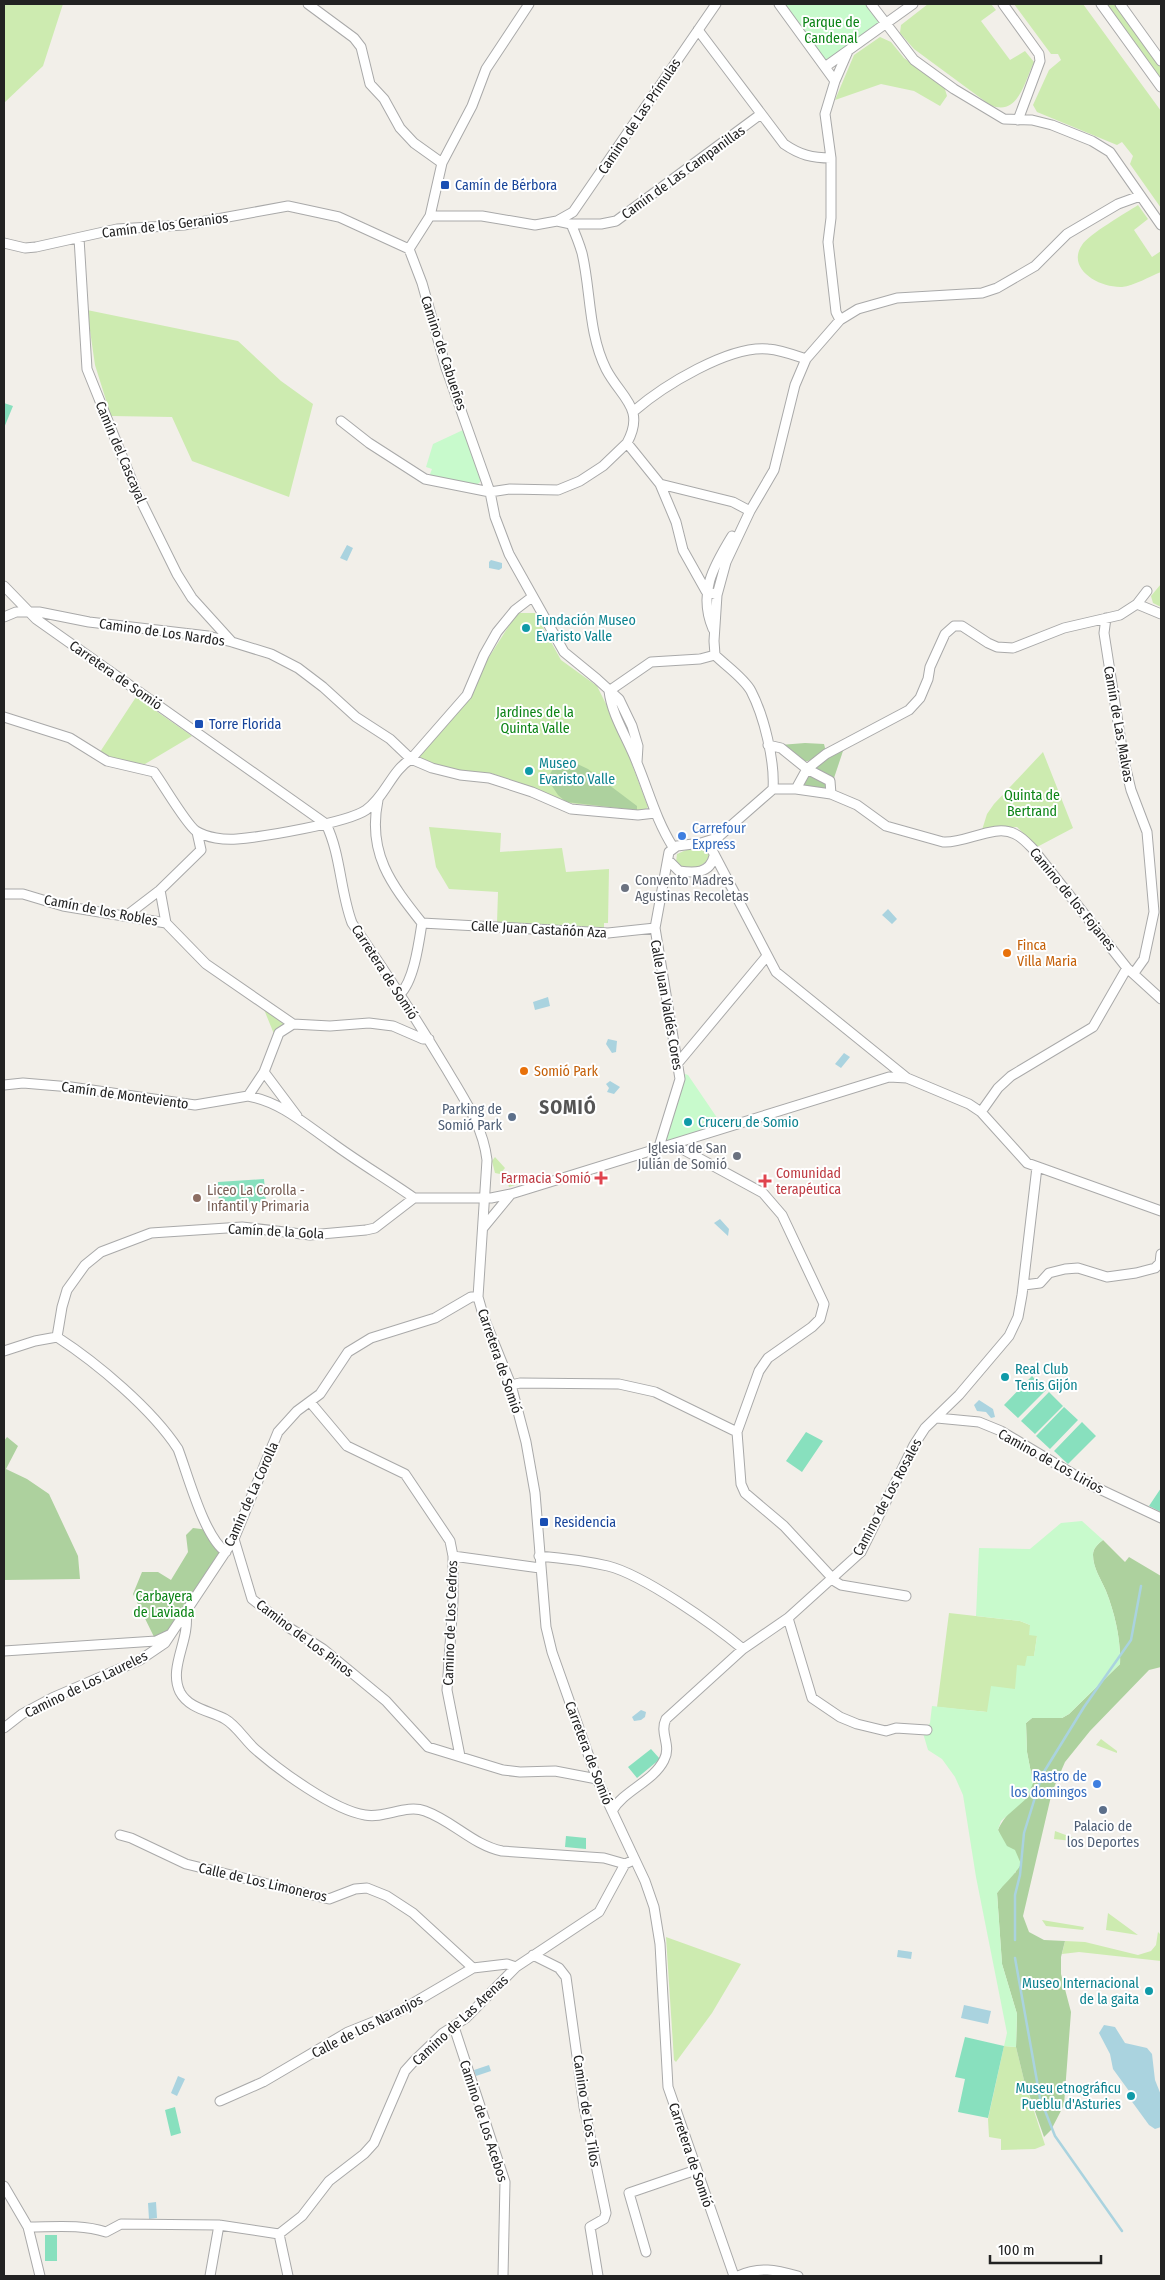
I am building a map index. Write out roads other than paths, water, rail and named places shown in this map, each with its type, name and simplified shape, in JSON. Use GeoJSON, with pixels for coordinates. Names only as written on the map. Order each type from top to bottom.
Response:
{"type":"FeatureCollection","features":[{"type":"Feature","properties":{"kind":"street"},"geometry":{"type":"LineString","coordinates":[[308,4],[354,38],[361,47],[370,84],[384,99],[400,128],[414,143],[442,163]]}},
{"type":"Feature","properties":{"kind":"street"},"geometry":{"type":"LineString","coordinates":[[409,249],[430,216],[442,163],[472,106],[486,69],[530,4]]}},
{"type":"Feature","properties":{"kind":"street","name":"Camino de Las Prímulas"},"geometry":{"type":"LineString","coordinates":[[557,221],[573,212],[716,4]]}},
{"type":"Feature","properties":{"kind":"street"},"geometry":{"type":"LineString","coordinates":[[779,4],[835,81]]}},
{"type":"Feature","properties":{"kind":"street"},"geometry":{"type":"LineString","coordinates":[[871,4],[914,60],[954,89],[1004,119],[1032,120],[1052,125],[1092,141],[1110,152],[1161,225]]}},
{"type":"Feature","properties":{"kind":"street"},"geometry":{"type":"LineString","coordinates":[[825,67],[913,4]]}},
{"type":"Feature","properties":{"kind":"street"},"geometry":{"type":"LineString","coordinates":[[1003,4],[1039,54],[1040,61],[1018,120]]}},
{"type":"Feature","properties":{"kind":"street"},"geometry":{"type":"LineString","coordinates":[[1100,4],[1161,87]]}},
{"type":"Feature","properties":{"kind":"street"},"geometry":{"type":"LineString","coordinates":[[1120,4],[1161,61]]}},
{"type":"Feature","properties":{"kind":"street"},"geometry":{"type":"LineString","coordinates":[[698,30],[784,144],[796,152],[812,158],[831,158]]}},
{"type":"Feature","properties":{"kind":"street"},"geometry":{"type":"LineString","coordinates":[[840,320],[836,312],[828,242],[831,218],[831,158],[825,114],[835,81],[848,51]]}},
{"type":"Feature","properties":{"kind":"street","name":"Camín de Las Campanillas"},"geometry":{"type":"LineString","coordinates":[[557,221],[571,224],[601,224],[616,221],[761,114]]}},
{"type":"Feature","properties":{"kind":"street"},"geometry":{"type":"LineString","coordinates":[[722,870],[715,873],[679,871],[669,861],[670,852],[673,847],[702,843],[716,838],[773,789],[774,774],[759,710],[750,689],[715,655],[714,632],[717,595],[726,562],[740,530],[774,470],[795,385],[806,359],[840,320],[858,309],[898,298],[982,293],[997,288],[1035,266],[1067,234],[1118,204],[1140,196]]}},
{"type":"Feature","properties":{"kind":"street","name":"Camín de los Geranios"},"geometry":{"type":"LineString","coordinates":[[4,243],[25,248],[136,227],[193,224],[288,206],[338,218],[409,249]]}},
{"type":"Feature","properties":{"kind":"street"},"geometry":{"type":"LineString","coordinates":[[430,216],[482,216],[535,225],[557,221]]}},
{"type":"Feature","properties":{"kind":"street"},"geometry":{"type":"LineString","coordinates":[[341,421],[369,443],[425,479],[490,492],[510,489],[558,490],[580,482],[615,456],[627,444],[635,424],[634,411],[606,369],[593,329],[582,253],[571,224]]}},
{"type":"Feature","properties":{"kind":"street","name":"Camín del Cascayal"},"geometry":{"type":"LineString","coordinates":[[79,238],[87,369],[137,493],[177,574],[192,598],[232,642]]}},
{"type":"Feature","properties":{"kind":"street","name":"Camino de Cabueñes"},"geometry":{"type":"LineString","coordinates":[[409,249],[422,283],[446,368],[490,492],[495,517],[509,554],[564,652],[619,699],[632,726],[638,746],[637,762],[654,813],[673,847]]}},
{"type":"Feature","properties":{"kind":"street"},"geometry":{"type":"LineString","coordinates":[[634,411],[653,395],[708,364],[736,354],[767,349],[806,359]]}},
{"type":"Feature","properties":{"kind":"street"},"geometry":{"type":"LineString","coordinates":[[627,444],[660,484],[676,522],[684,550],[706,591],[707,610],[714,632]]}},
{"type":"Feature","properties":{"kind":"street"},"geometry":{"type":"LineString","coordinates":[[660,484],[734,502],[750,511]]}},
{"type":"Feature","properties":{"kind":"street"},"geometry":{"type":"LineString","coordinates":[[706,591],[724,550],[733,535],[740,530]]}},
{"type":"Feature","properties":{"kind":"street","name":"Carretera de Somió"},"geometry":{"type":"LineString","coordinates":[[4,586],[27,612],[326,824],[333,839],[346,905],[352,923],[429,1039],[474,1115],[485,1141],[487,1160],[478,1297],[484,1318],[511,1385],[526,1442],[535,1494],[546,1627],[552,1652],[597,1779],[612,1811],[629,1862],[645,1880],[654,1906],[658,1926],[668,2087],[734,2276]]}},
{"type":"Feature","properties":{"kind":"street"},"geometry":{"type":"LineString","coordinates":[[706,591],[717,595]]}},
{"type":"Feature","properties":{"kind":"street"},"geometry":{"type":"LineString","coordinates":[[796,788],[807,769],[826,754],[909,710],[920,698],[928,679],[930,667],[945,634],[954,626],[962,626],[988,643],[1005,648],[1019,646],[1064,628],[1120,615],[1137,604],[1147,591]]}},
{"type":"Feature","properties":{"kind":"street"},"geometry":{"type":"LineString","coordinates":[[197,832],[212,837],[236,839],[326,824],[365,810],[378,799],[401,765],[411,758],[467,695],[484,655],[497,632],[515,610],[532,597]]}},
{"type":"Feature","properties":{"kind":"street"},"geometry":{"type":"LineString","coordinates":[[1137,604],[1161,614]]}},
{"type":"Feature","properties":{"kind":"street","name":"Camino de Los Nardos"},"geometry":{"type":"LineString","coordinates":[[4,617],[16,612],[51,613],[88,622],[208,636],[232,642],[271,654],[298,668],[323,687],[356,717],[390,739],[411,758],[432,768],[460,775],[489,778],[532,792],[571,809],[638,815],[654,813]]}},
{"type":"Feature","properties":{"kind":"street","name":"Camín de Las Malvas"},"geometry":{"type":"LineString","coordinates":[[980,1112],[998,1088],[1011,1076],[1094,1027],[1130,971],[1144,959],[1154,912],[1147,832],[1131,790],[1124,761],[1104,633],[1106,618]]}},
{"type":"Feature","properties":{"kind":"street"},"geometry":{"type":"LineString","coordinates":[[609,691],[651,662],[700,659],[715,655]]}},
{"type":"Feature","properties":{"kind":"street"},"geometry":{"type":"LineString","coordinates":[[4,717],[70,738],[107,761],[154,772],[197,832],[201,850]]}},
{"type":"Feature","properties":{"kind":"street"},"geometry":{"type":"LineString","coordinates":[[768,745],[781,748],[807,769],[830,781],[831,794]]}},
{"type":"Feature","properties":{"kind":"street","name":"Camino de los Fojanes"},"geometry":{"type":"LineString","coordinates":[[773,789],[796,788],[831,794],[858,805],[886,826],[943,842],[962,841],[976,835],[995,832],[1014,833],[1033,849],[1130,971],[1161,999]]}},
{"type":"Feature","properties":{"kind":"street"},"geometry":{"type":"LineString","coordinates":[[378,799],[374,823],[382,865],[387,876],[422,923],[416,955],[405,989],[400,994]]}},
{"type":"Feature","properties":{"kind":"street"},"geometry":{"type":"LineString","coordinates":[[352,816],[361,817],[374,823]]}},
{"type":"Feature","properties":{"kind":"street"},"geometry":{"type":"LineString","coordinates":[[126,916],[160,890],[212,837]]}},
{"type":"Feature","properties":{"kind":"street"},"geometry":{"type":"LineString","coordinates":[[704,871],[712,863],[716,838]]}},
{"type":"Feature","properties":{"kind":"street"},"geometry":{"type":"LineString","coordinates":[[702,843],[713,853],[776,972],[907,1078]]}},
{"type":"Feature","properties":{"kind":"street","name":"Calle Juan Valdés Cores"},"geometry":{"type":"LineString","coordinates":[[658,1150],[680,1079],[655,928],[669,861]]}},
{"type":"Feature","properties":{"kind":"street"},"geometry":{"type":"LineString","coordinates":[[662,888],[679,871]]}},
{"type":"Feature","properties":{"kind":"street"},"geometry":{"type":"LineString","coordinates":[[160,890],[166,923]]}},
{"type":"Feature","properties":{"kind":"street","name":"Camín de los Robles"},"geometry":{"type":"LineString","coordinates":[[4,894],[23,894],[63,906],[166,923],[206,964],[293,1024]]}},
{"type":"Feature","properties":{"kind":"street","name":"Calle Juan Castañón Aza"},"geometry":{"type":"LineString","coordinates":[[422,923],[608,933],[655,928]]}},
{"type":"Feature","properties":{"kind":"street"},"geometry":{"type":"LineString","coordinates":[[677,1064],[766,956]]}},
{"type":"Feature","properties":{"kind":"street"},"geometry":{"type":"LineString","coordinates":[[429,1039],[423,1039],[393,1026],[369,1023],[330,1026],[293,1024],[279,1033],[264,1072],[248,1096],[268,1101],[297,1116],[330,1142],[414,1198],[484,1199],[511,1194],[882,1079],[899,1076],[969,1104],[980,1112],[1020,1158],[1037,1167],[1161,1211]]}},
{"type":"Feature","properties":{"kind":"street"},"geometry":{"type":"LineString","coordinates":[[882,1079],[887,1072],[886,1061]]}},
{"type":"Feature","properties":{"kind":"street"},"geometry":{"type":"LineString","coordinates":[[264,1072],[290,1104],[297,1116]]}},
{"type":"Feature","properties":{"kind":"street","name":"Camín de Monteviento"},"geometry":{"type":"LineString","coordinates":[[4,1085],[23,1083],[70,1086],[195,1106],[248,1096]]}},
{"type":"Feature","properties":{"kind":"street"},"geometry":{"type":"LineString","coordinates":[[675,1144],[763,1193],[782,1215],[824,1304],[824,1311],[816,1323],[768,1358],[759,1371],[737,1432],[741,1484],[745,1494],[784,1526],[832,1578],[841,1585],[906,1596]]}},
{"type":"Feature","properties":{"kind":"street","name":"Camino de Los Rosales"},"geometry":{"type":"LineString","coordinates":[[612,1811],[618,1800],[656,1771],[665,1759],[668,1748],[663,1733],[663,1726],[666,1720],[743,1649],[788,1618],[861,1552],[914,1446],[925,1428],[937,1418],[1009,1336],[1018,1317],[1024,1285],[1037,1167]]}},
{"type":"Feature","properties":{"kind":"street"},"geometry":{"type":"LineString","coordinates":[[482,1230],[489,1218],[511,1194]]}},
{"type":"Feature","properties":{"kind":"street","name":"Camín de la Gola"},"geometry":{"type":"LineString","coordinates":[[58,1338],[62,1306],[67,1290],[85,1265],[101,1252],[151,1233],[242,1227],[310,1235],[366,1230],[375,1228],[414,1198]]}},
{"type":"Feature","properties":{"kind":"street"},"geometry":{"type":"LineString","coordinates":[[1024,1285],[1040,1283],[1053,1271],[1066,1269],[1078,1268],[1107,1277],[1119,1277],[1155,1268],[1160,1263],[1161,1254]]}},
{"type":"Feature","properties":{"kind":"street","name":"Camín de La Corolla"},"geometry":{"type":"LineString","coordinates":[[186,1614],[234,1539],[278,1432],[297,1411],[320,1394],[348,1352],[371,1338],[435,1318],[471,1298],[478,1297]]}},
{"type":"Feature","properties":{"kind":"street"},"geometry":{"type":"LineString","coordinates":[[4,1351],[35,1341],[58,1338],[94,1363],[170,1437],[178,1449],[209,1530],[217,1546],[226,1552]]}},
{"type":"Feature","properties":{"kind":"street"},"geometry":{"type":"LineString","coordinates":[[511,1385],[520,1382],[619,1384],[655,1392],[737,1432]]}},
{"type":"Feature","properties":{"kind":"street","name":"Camino de Los Cedros"},"geometry":{"type":"LineString","coordinates":[[310,1402],[347,1446],[404,1474],[439,1522],[450,1541],[453,1556],[452,1617],[447,1690],[460,1756]]}},
{"type":"Feature","properties":{"kind":"street","name":"Camino de Los Lirios"},"geometry":{"type":"LineString","coordinates":[[937,1418],[979,1422],[1001,1431],[1070,1473],[1161,1518]]}},
{"type":"Feature","properties":{"kind":"street","name":"Camino de Los Pinos"},"geometry":{"type":"LineString","coordinates":[[234,1539],[252,1599],[262,1609],[323,1649],[386,1700],[428,1748],[503,1770],[520,1772],[556,1771],[597,1779]]}},
{"type":"Feature","properties":{"kind":"street"},"geometry":{"type":"LineString","coordinates":[[453,1556],[540,1568]]}},
{"type":"Feature","properties":{"kind":"street"},"geometry":{"type":"LineString","coordinates":[[539,1556],[609,1566],[636,1578],[722,1632],[743,1649]]}},
{"type":"Feature","properties":{"kind":"street"},"geometry":{"type":"LineString","coordinates":[[186,1614],[188,1625],[178,1662],[177,1678],[180,1692],[185,1699],[200,1709],[226,1720],[270,1762],[338,1805],[365,1815],[422,1810],[457,1827],[488,1848],[502,1851],[604,1858],[629,1862]]}},
{"type":"Feature","properties":{"kind":"street","name":"Camino de Los Laureles"},"geometry":{"type":"LineString","coordinates":[[4,1728],[22,1714],[52,1698],[140,1660],[165,1643],[186,1614]]}},
{"type":"Feature","properties":{"kind":"street"},"geometry":{"type":"LineString","coordinates":[[788,1618],[812,1698],[840,1717],[857,1724],[886,1731],[896,1728],[927,1730]]}},
{"type":"Feature","properties":{"kind":"street"},"geometry":{"type":"LineString","coordinates":[[4,1651],[156,1640],[173,1633]]}},
{"type":"Feature","properties":{"kind":"street","name":"Calle de Los Limoneros"},"geometry":{"type":"LineString","coordinates":[[120,1835],[131,1838],[186,1864],[329,1899],[355,1889],[367,1888],[387,1896],[420,1918],[473,1968]]}},
{"type":"Feature","properties":{"kind":"street","name":"Camino de Las Arenas"},"geometry":{"type":"LineString","coordinates":[[279,2234],[302,2216],[329,2180],[364,2154],[374,2143],[405,2071],[443,2033],[454,2028],[516,1967],[599,1912],[629,1862]]}},
{"type":"Feature","properties":{"kind":"street","name":"Camino de Los Tilos"},"geometry":{"type":"LineString","coordinates":[[534,1955],[558,1968],[566,1977],[584,2107],[606,2213],[604,2220],[590,2227],[598,2276]]}},
{"type":"Feature","properties":{"kind":"street","name":"Calle de Los Naranjos"},"geometry":{"type":"LineString","coordinates":[[220,2101],[263,2082],[348,2032],[398,2012],[473,1968],[507,1964],[516,1967]]}},
{"type":"Feature","properties":{"kind":"street","name":"Camino de Los Acebos"},"geometry":{"type":"LineString","coordinates":[[454,2028],[505,2182],[503,2276]]}},
{"type":"Feature","properties":{"kind":"street"},"geometry":{"type":"LineString","coordinates":[[646,2252],[629,2193],[696,2170]]}},
{"type":"Feature","properties":{"kind":"street"},"geometry":{"type":"LineString","coordinates":[[4,2186],[28,2227],[40,2276]]}},
{"type":"Feature","properties":{"kind":"street"},"geometry":{"type":"LineString","coordinates":[[28,2227],[76,2227],[106,2232],[121,2224],[219,2224],[279,2234],[288,2276]]}},
{"type":"Feature","properties":{"kind":"street"},"geometry":{"type":"LineString","coordinates":[[210,2276],[219,2224]]}},
{"type":"Feature","properties":{"kind":"street"},"geometry":{"type":"LineString","coordinates":[[738,2276],[751,2270],[771,2269],[798,2276]]}},
{"type":"Feature","properties":{"kind":"water"},"geometry":{"type":"Polygon","coordinates":[[[347,545],[353,548],[347,561],[340,558],[347,545]]]}},
{"type":"Feature","properties":{"kind":"water"},"geometry":{"type":"Polygon","coordinates":[[[491,560],[502,563],[502,568],[499,570],[489,568],[491,560]]]}},
{"type":"Feature","properties":{"kind":"water"},"geometry":{"type":"Polygon","coordinates":[[[888,909],[897,919],[892,924],[882,915],[888,909]]]}},
{"type":"Feature","properties":{"kind":"water"},"geometry":{"type":"Polygon","coordinates":[[[548,997],[550,1006],[535,1010],[533,1002],[548,997]]]}},
{"type":"Feature","properties":{"kind":"water"},"geometry":{"type":"Polygon","coordinates":[[[608,1039],[617,1041],[616,1052],[612,1053],[606,1044],[608,1039]]]}},
{"type":"Feature","properties":{"kind":"water"},"geometry":{"type":"Polygon","coordinates":[[[844,1053],[850,1057],[841,1068],[835,1064],[844,1053]]]}},
{"type":"Feature","properties":{"kind":"water"},"geometry":{"type":"Polygon","coordinates":[[[610,1081],[620,1087],[614,1094],[607,1092],[609,1088],[606,1084],[610,1081]]]}},
{"type":"Feature","properties":{"kind":"water"},"geometry":{"type":"Polygon","coordinates":[[[720,1219],[729,1229],[728,1236],[714,1223],[720,1219]]]}},
{"type":"Feature","properties":{"kind":"water"},"geometry":{"type":"Polygon","coordinates":[[[979,1400],[993,1409],[995,1417],[991,1418],[986,1412],[977,1411],[974,1405],[979,1400]]]}},
{"type":"Feature","properties":{"kind":"water"},"geometry":{"type":"Polygon","coordinates":[[[641,1710],[646,1712],[645,1717],[634,1721],[632,1717],[641,1710]]]}},
{"type":"Feature","properties":{"kind":"water"},"geometry":{"type":"Polygon","coordinates":[[[898,1950],[912,1952],[911,1959],[897,1957],[898,1950]]]}},
{"type":"Feature","properties":{"kind":"water"},"geometry":{"type":"Polygon","coordinates":[[[964,2005],[991,2011],[988,2024],[961,2018],[964,2005]]]}},
{"type":"Feature","properties":{"kind":"water"},"geometry":{"type":"Polygon","coordinates":[[[1104,2025],[1115,2027],[1125,2043],[1147,2048],[1152,2054],[1155,2080],[1161,2095],[1161,2127],[1155,2129],[1149,2125],[1130,2099],[1129,2091],[1113,2069],[1110,2054],[1099,2033],[1104,2025]]]}},
{"type":"Feature","properties":{"kind":"water"},"geometry":{"type":"Polygon","coordinates":[[[489,2065],[491,2071],[476,2076],[474,2070],[489,2065]]]}},
{"type":"Feature","properties":{"kind":"water"},"geometry":{"type":"Polygon","coordinates":[[[178,2076],[185,2079],[177,2096],[171,2093],[178,2076]]]}},
{"type":"Feature","properties":{"kind":"water"},"geometry":{"type":"Polygon","coordinates":[[[156,2202],[157,2218],[149,2219],[148,2203],[156,2202]]]}},
{"type":"Feature","properties":{"kind":"waterway"},"geometry":{"type":"LineString","coordinates":[[1015,1940],[1015,1895],[1020,1875],[1024,1833],[1042,1775],[1084,1707],[1131,1640],[1141,1586]]}},
{"type":"Feature","properties":{"kind":"waterway"},"geometry":{"type":"LineString","coordinates":[[1015,1958],[1040,2098],[1055,2136],[1122,2231]]}},
{"type":"Feature","properties":{"kind":"place","name":"Camín de Bérbora"},"geometry":{"type":"Point","coordinates":[445,185]}},
{"type":"Feature","properties":{"kind":"place","name":"Fundación Museo Evaristo Valle"},"geometry":{"type":"Point","coordinates":[526,628]}},
{"type":"Feature","properties":{"kind":"place","name":"Torre Florida"},"geometry":{"type":"Point","coordinates":[199,724]}},
{"type":"Feature","properties":{"kind":"place","name":"Museo Evaristo Valle"},"geometry":{"type":"Point","coordinates":[529,771]}},
{"type":"Feature","properties":{"kind":"place","name":"Carrefour Express"},"geometry":{"type":"Point","coordinates":[682,836]}},
{"type":"Feature","properties":{"kind":"place","name":"Convento Madres Agustinas Recoletas"},"geometry":{"type":"Point","coordinates":[625,888]}},
{"type":"Feature","properties":{"kind":"place","name":"Finca Villa Maria"},"geometry":{"type":"Point","coordinates":[1007,953]}},
{"type":"Feature","properties":{"kind":"place","name":"Somió Park"},"geometry":{"type":"Point","coordinates":[524,1071]}},
{"type":"Feature","properties":{"kind":"place","name":"Parking de Somió Park"},"geometry":{"type":"Point","coordinates":[512,1117]}},
{"type":"Feature","properties":{"kind":"place","name":"Cruceru de Somio"},"geometry":{"type":"Point","coordinates":[688,1122]}},
{"type":"Feature","properties":{"kind":"place","name":"Iglesia de San Julián de Somió"},"geometry":{"type":"Point","coordinates":[737,1156]}},
{"type":"Feature","properties":{"kind":"place","name":"Farmacia Somió"},"geometry":{"type":"Point","coordinates":[601,1178]}},
{"type":"Feature","properties":{"kind":"place","name":"Comunidad terapéutica"},"geometry":{"type":"Point","coordinates":[765,1181]}},
{"type":"Feature","properties":{"kind":"place","name":"Liceo La Corolla - Infantil y Primaria"},"geometry":{"type":"Point","coordinates":[197,1198]}},
{"type":"Feature","properties":{"kind":"place","name":"Real Club Tenis Gijón"},"geometry":{"type":"Point","coordinates":[1005,1377]}},
{"type":"Feature","properties":{"kind":"place","name":"Residencia"},"geometry":{"type":"Point","coordinates":[544,1522]}},
{"type":"Feature","properties":{"kind":"place","name":"Rastro de los domingos"},"geometry":{"type":"Point","coordinates":[1097,1784]}},
{"type":"Feature","properties":{"kind":"place","name":"Palacio de los Deportes"},"geometry":{"type":"Point","coordinates":[1103,1810]}},
{"type":"Feature","properties":{"kind":"place","name":"Museo Internacional de la gaita"},"geometry":{"type":"Point","coordinates":[1149,1991]}},
{"type":"Feature","properties":{"kind":"place","name":"Museu etnográficu Pueblu d'Asturies"},"geometry":{"type":"Point","coordinates":[1131,2096]}},
{"type":"Feature","properties":{"kind":"district","name":"SOMIÓ"},"geometry":{"type":"Point","coordinates":[568,1107]}},
{"type":"Feature","properties":{"kind":"park label","name":"Parque de Candenal"},"geometry":{"type":"Point","coordinates":[831,30]}},
{"type":"Feature","properties":{"kind":"park label","name":"Jardines de la Quinta Valle"},"geometry":{"type":"Point","coordinates":[535,720]}},
{"type":"Feature","properties":{"kind":"park label","name":"Quinta de Bertrand"},"geometry":{"type":"Point","coordinates":[1032,804]}},
{"type":"Feature","properties":{"kind":"park label","name":"Carbayera de Laviada"},"geometry":{"type":"Point","coordinates":[164,1604]}}]}
